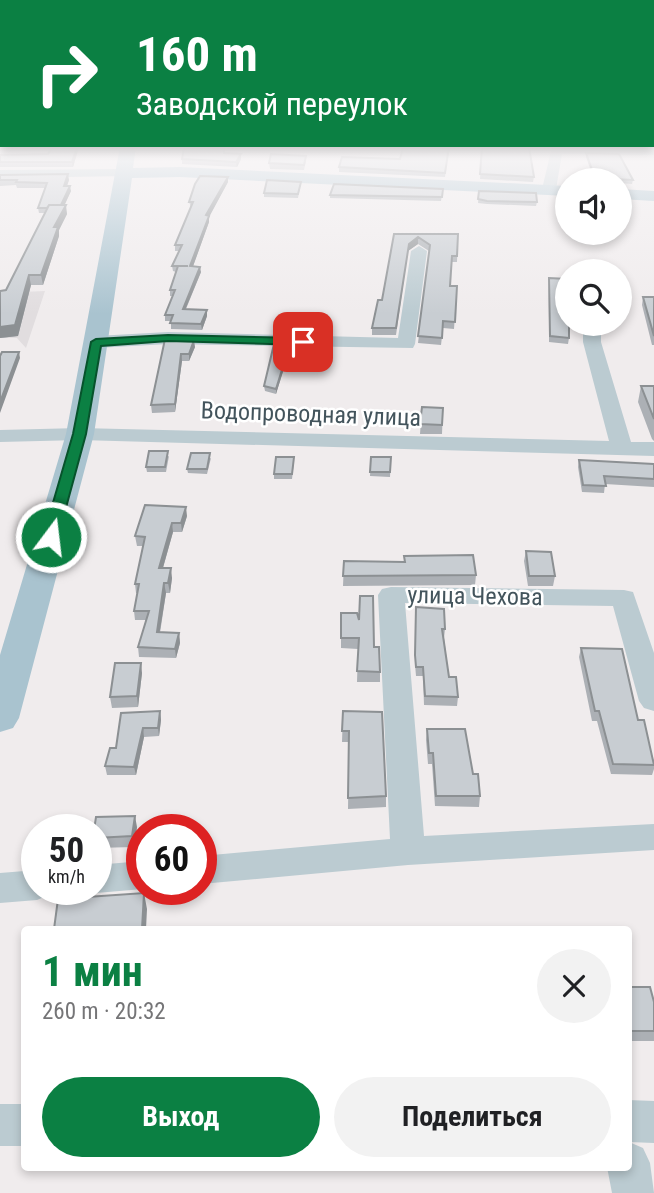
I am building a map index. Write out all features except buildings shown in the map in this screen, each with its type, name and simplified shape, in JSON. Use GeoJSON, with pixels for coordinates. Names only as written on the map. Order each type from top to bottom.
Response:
{"type":"FeatureCollection","features":[{"type":"Feature","properties":{"kind":"main road"},"geometry":{"type":"LineString","coordinates":[[0,718],[80,434],[118,203]]}},
{"type":"Feature","properties":{"kind":"street"},"geometry":{"type":"LineString","coordinates":[[96,342],[168,338],[406,344],[419,251]]}},
{"type":"Feature","properties":{"kind":"street"},"geometry":{"type":"LineString","coordinates":[[592,336],[622,448]]}},
{"type":"Feature","properties":{"kind":"street","name":"Водопроводная улица"},"geometry":{"type":"LineString","coordinates":[[0,436],[80,434],[654,449]]}},
{"type":"Feature","properties":{"kind":"street","name":"улица Чехова"},"geometry":{"type":"LineString","coordinates":[[408,851],[391,595],[624,598],[654,701]]}},
{"type":"Feature","properties":{"kind":"street"},"geometry":{"type":"LineString","coordinates":[[217,869],[408,851],[654,837]]}},
{"type":"Feature","properties":{"kind":"street"},"geometry":{"type":"LineString","coordinates":[[0,888],[21,886]]}},
{"type":"Feature","properties":{"kind":"street"},"geometry":{"type":"LineString","coordinates":[[632,1121],[654,1122]]}},
{"type":"Feature","properties":{"kind":"street"},"geometry":{"type":"LineString","coordinates":[[0,1125],[21,1125]]}},
{"type":"Feature","properties":{"kind":"street"},"geometry":{"type":"LineString","coordinates":[[630,1171],[634,1193]]}},
{"type":"Feature","properties":{"kind":"shaded area"},"geometry":{"type":"Polygon","coordinates":[[[45,291],[26,348],[17,338],[0,338],[0,293],[45,291]]]}},
{"type":"Feature","properties":{"kind":"route"},"geometry":{"type":"LineString","coordinates":[[51,537],[80,434],[96,342],[168,338],[303,342]]}}]}
